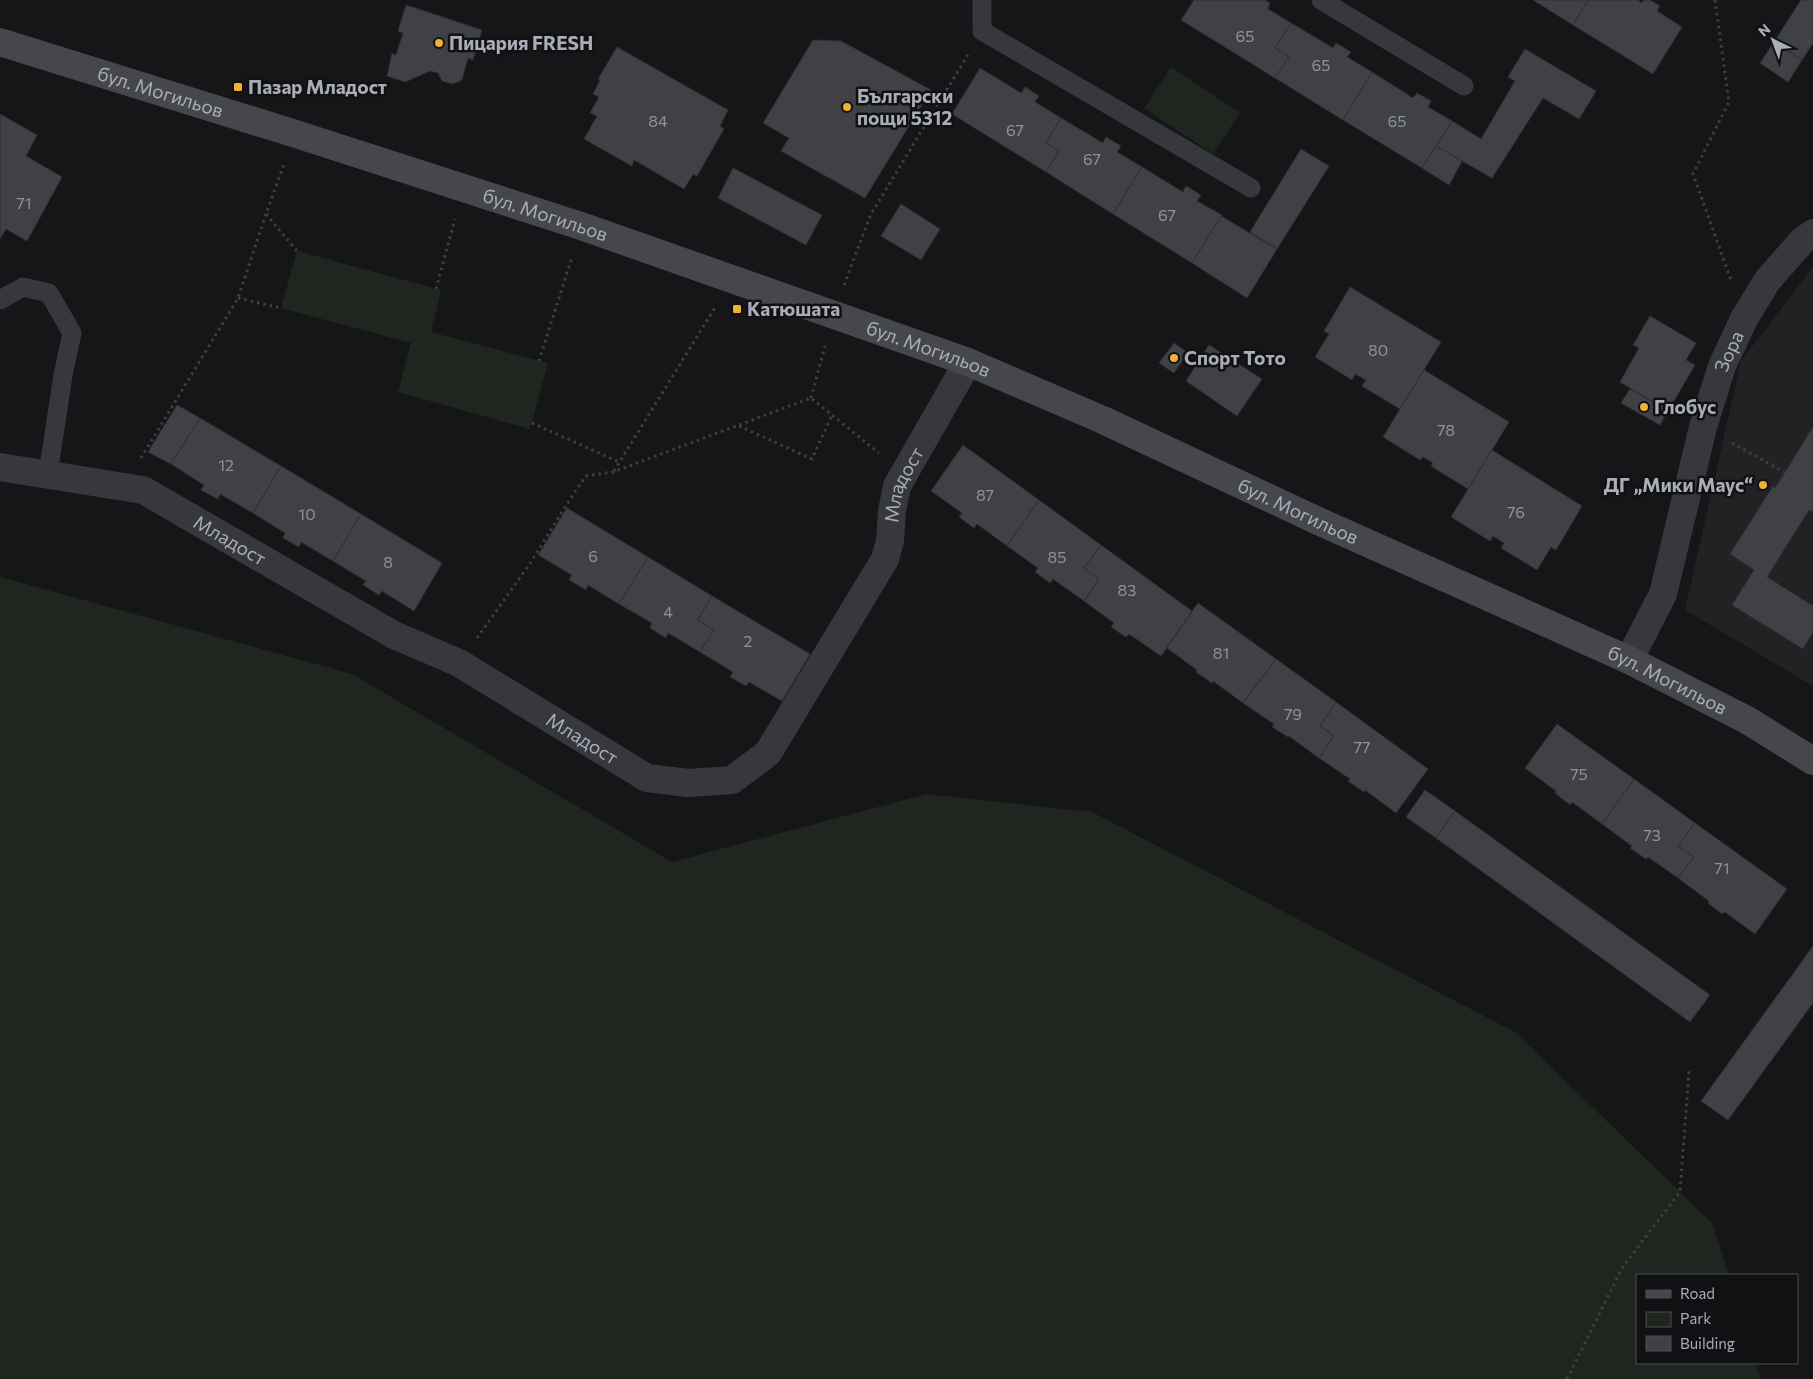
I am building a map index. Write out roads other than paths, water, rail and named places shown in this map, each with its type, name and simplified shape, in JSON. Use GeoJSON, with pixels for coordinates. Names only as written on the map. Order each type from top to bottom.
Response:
{"type":"FeatureCollection","features":[{"type":"Feature","properties":{"kind":"street","name":"бул. Могильов"},"geometry":{"type":"LineString","coordinates":[[0,42],[296,134],[581,226],[968,362],[1103,420],[1316,520],[1629,660],[1747,720],[1813,761]]}},
{"type":"Feature","properties":{"kind":"street","name":"Зора"},"geometry":{"type":"LineString","coordinates":[[1629,660],[1663,594],[1703,427],[1722,366],[1744,319],[1767,281],[1802,241],[1813,233]]}},
{"type":"Feature","properties":{"kind":"street","name":"Младост"},"geometry":{"type":"LineString","coordinates":[[0,467],[143,490],[394,635],[459,663],[647,778],[688,784],[732,780],[768,753],[885,559],[890,541],[892,511],[897,486],[968,362]]}},
{"type":"Feature","properties":{"kind":"lane"},"geometry":{"type":"LineString","coordinates":[[982,0],[982,31],[1251,188]]}},
{"type":"Feature","properties":{"kind":"lane"},"geometry":{"type":"LineString","coordinates":[[1321,0],[1464,86]]}},
{"type":"Feature","properties":{"kind":"lane"},"geometry":{"type":"LineString","coordinates":[[0,300],[23,287],[49,293],[72,333],[63,376],[48,474]]}},
{"type":"Feature","properties":{"kind":"place","name":"Пицария FRESH"},"geometry":{"type":"Point","coordinates":[439,43]}},
{"type":"Feature","properties":{"kind":"place","name":"Пазар Младост"},"geometry":{"type":"Point","coordinates":[238,87]}},
{"type":"Feature","properties":{"kind":"place","name":"Български пощи 5312"},"geometry":{"type":"Point","coordinates":[847,107]}},
{"type":"Feature","properties":{"kind":"place","name":"Катюшата"},"geometry":{"type":"Point","coordinates":[737,309]}},
{"type":"Feature","properties":{"kind":"place","name":"Спорт Тото"},"geometry":{"type":"Point","coordinates":[1174,358]}},
{"type":"Feature","properties":{"kind":"place","name":"Глобус"},"geometry":{"type":"Point","coordinates":[1644,407]}},
{"type":"Feature","properties":{"kind":"place","name":"ДГ „Мики Маус“"},"geometry":{"type":"Point","coordinates":[1763,485]}}]}
